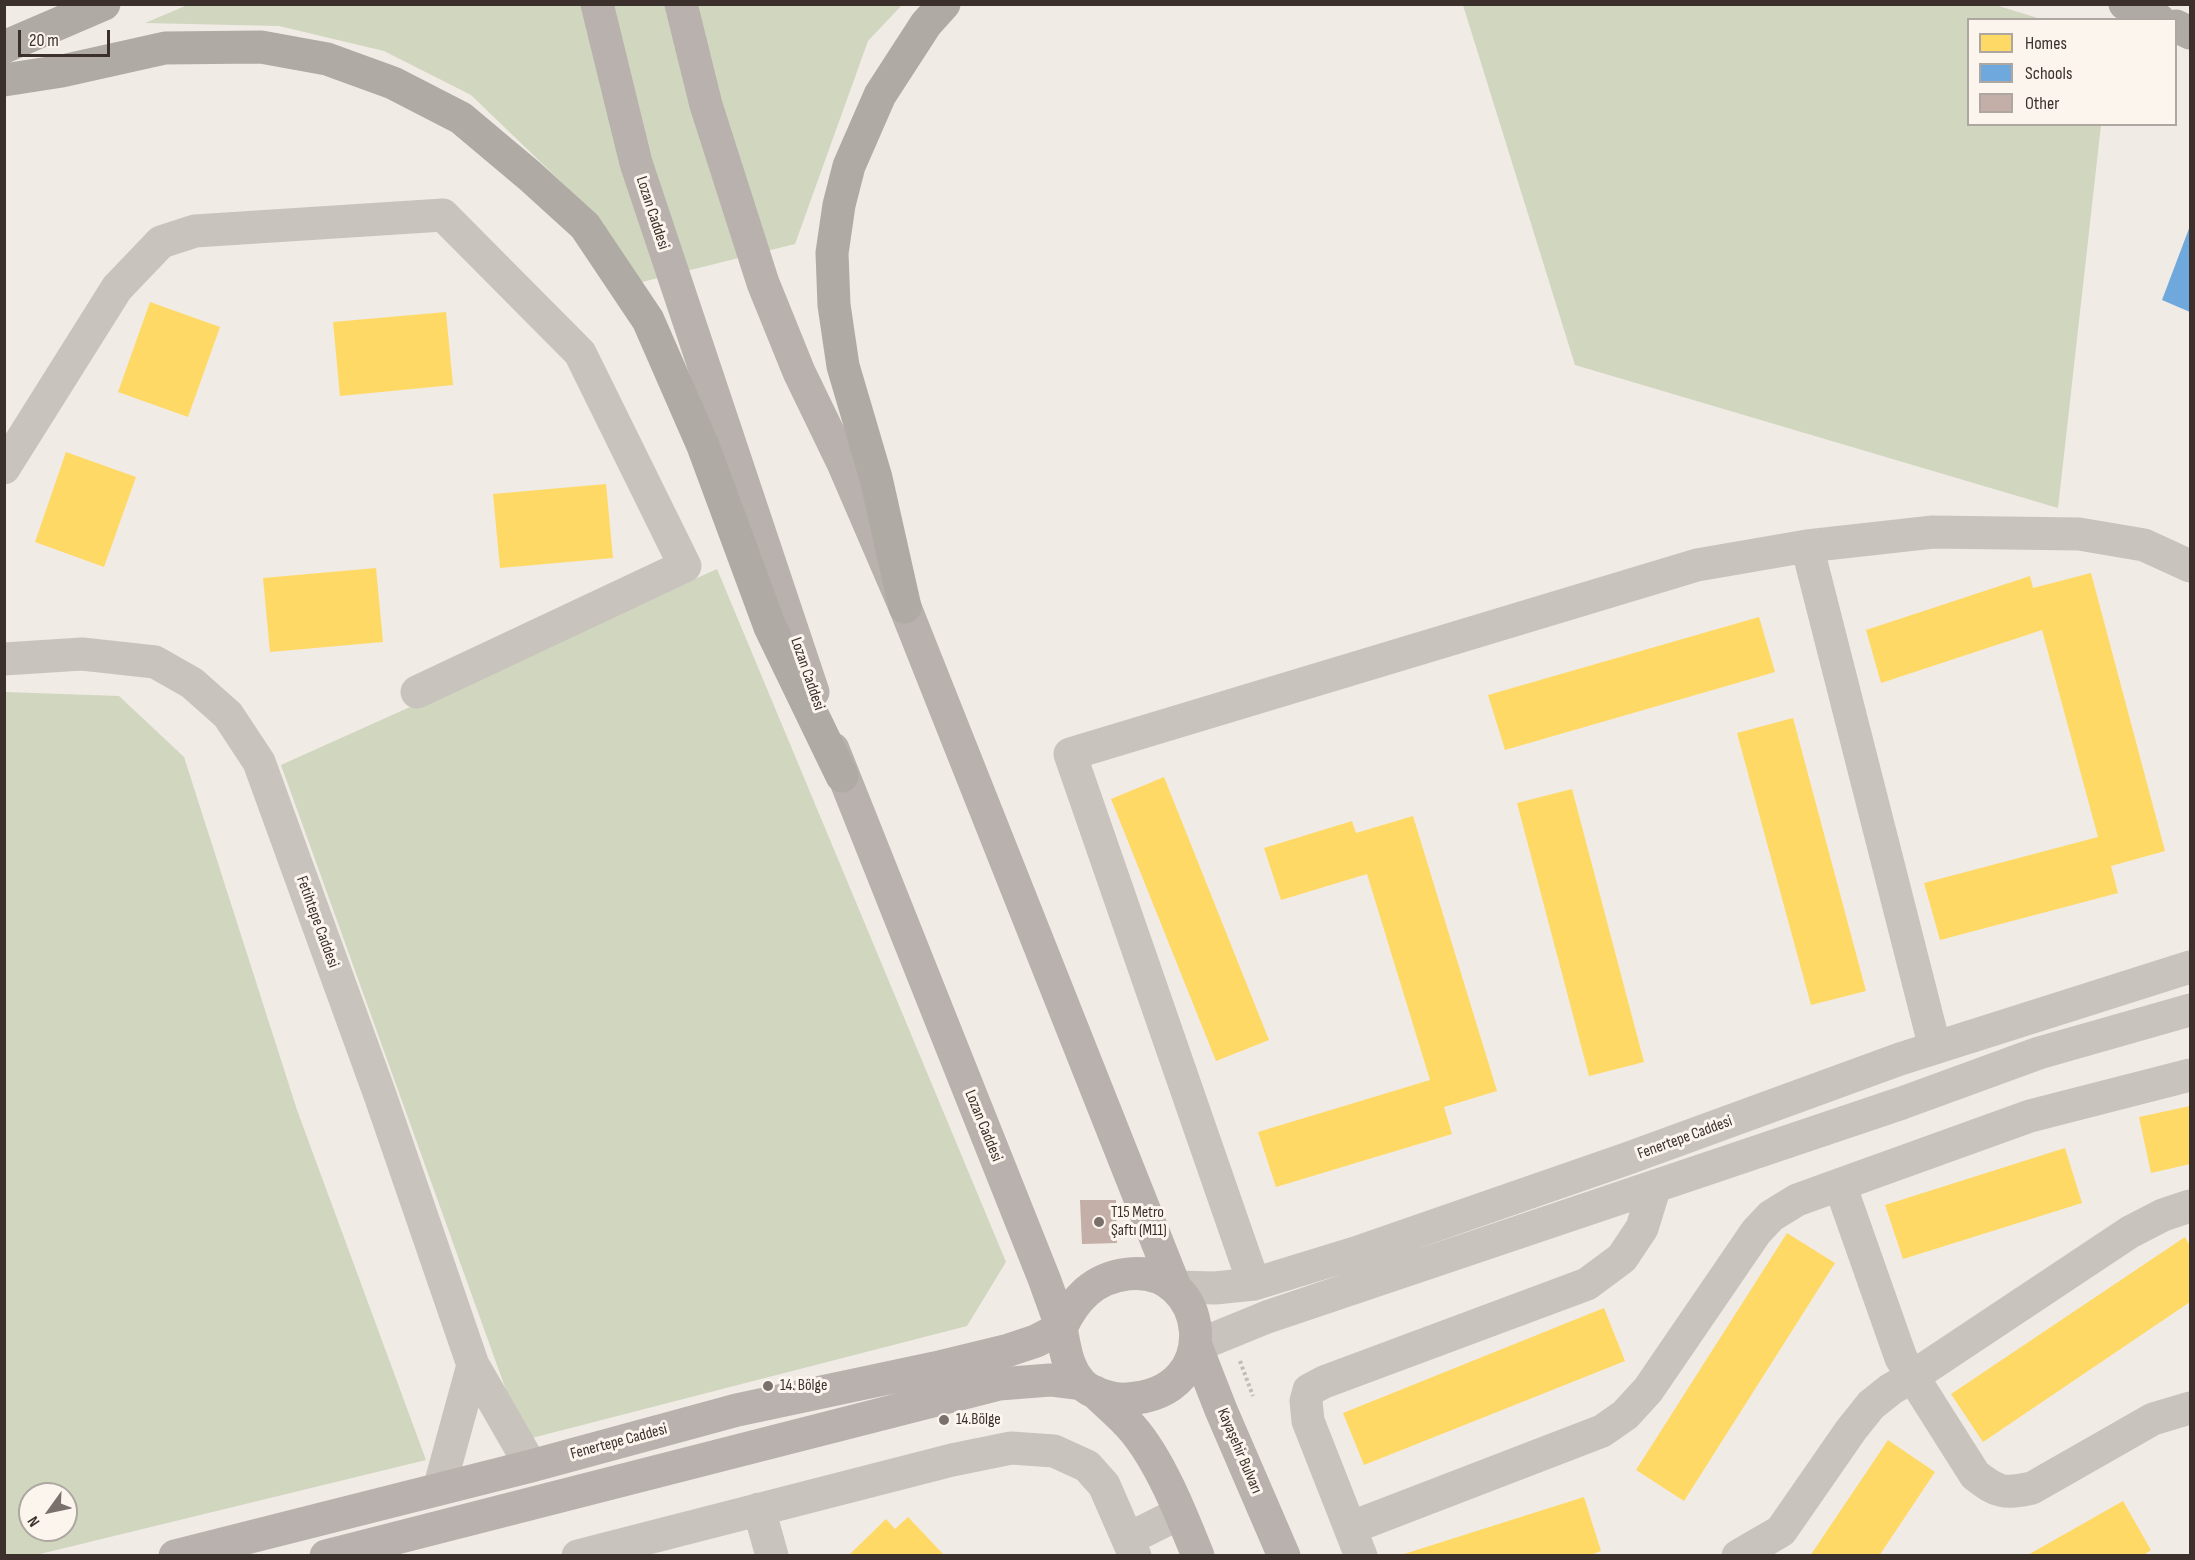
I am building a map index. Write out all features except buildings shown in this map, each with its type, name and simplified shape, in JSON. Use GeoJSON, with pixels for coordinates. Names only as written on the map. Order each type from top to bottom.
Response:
{"type":"FeatureCollection","features":[{"type":"Feature","properties":{"kind":"highway"},"geometry":{"type":"LineString","coordinates":[[4,48],[104,4]]}},
{"type":"Feature","properties":{"kind":"highway"},"geometry":{"type":"LineString","coordinates":[[905,607],[876,478],[843,366],[834,305],[832,253],[839,205],[849,166],[880,95],[926,24],[944,4]]}},
{"type":"Feature","properties":{"kind":"highway"},"geometry":{"type":"LineString","coordinates":[[2125,4],[2156,18]]}},
{"type":"Feature","properties":{"kind":"highway"},"geometry":{"type":"LineString","coordinates":[[4,80],[62,71],[165,48],[261,47],[327,59],[393,82],[460,118],[530,176],[585,226],[648,320],[703,446],[770,627],[842,776]]}},
{"type":"Feature","properties":{"kind":"main road","name":"Lozan Caddesi"},"geometry":{"type":"LineString","coordinates":[[597,4],[636,163],[842,776],[1045,1281],[1060,1328]]}},
{"type":"Feature","properties":{"kind":"main road"},"geometry":{"type":"LineString","coordinates":[[326,1556],[999,1384],[1050,1380],[1088,1388],[1120,1400],[1144,1398],[1169,1389],[1181,1377],[1192,1361],[1196,1346],[1196,1329],[1190,1312],[1175,1287],[905,607],[843,463],[799,372],[763,283],[706,105],[681,4]]}},
{"type":"Feature","properties":{"kind":"main road"},"geometry":{"type":"LineString","coordinates":[[1175,1287],[1142,1273],[1115,1276],[1088,1288],[1069,1310],[1060,1328],[1071,1368],[1088,1388],[1133,1429],[1152,1458],[1180,1513],[1198,1556]]}},
{"type":"Feature","properties":{"kind":"main road","name":"Fenertepe Caddesi"},"geometry":{"type":"LineString","coordinates":[[176,1556],[531,1466],[736,1410],[1009,1350],[1036,1341],[1060,1328]]}},
{"type":"Feature","properties":{"kind":"main road","name":"Kayaşehir Bulvarı"},"geometry":{"type":"LineString","coordinates":[[1196,1346],[1284,1556]]}},
{"type":"Feature","properties":{"kind":"street"},"geometry":{"type":"LineString","coordinates":[[4,468],[117,288],[161,243],[195,231],[443,215],[580,353],[685,566],[417,692]]}},
{"type":"Feature","properties":{"kind":"street"},"geometry":{"type":"LineString","coordinates":[[1254,1284],[1070,754],[1697,566],[1807,546],[1933,532],[2079,534],[2144,545],[2190,566]]}},
{"type":"Feature","properties":{"kind":"street"},"geometry":{"type":"LineString","coordinates":[[1807,546],[1935,1048]]}},
{"type":"Feature","properties":{"kind":"street","name":"Fetihtepe Caddesi"},"geometry":{"type":"LineString","coordinates":[[4,659],[82,654],[155,662],[192,683],[228,715],[259,762],[381,1095],[473,1365],[531,1466]]}},
{"type":"Feature","properties":{"kind":"street","name":"Fenertepe Caddesi"},"geometry":{"type":"LineString","coordinates":[[1175,1287],[1215,1288],[1254,1284],[1366,1249],[1616,1163],[1935,1048],[2190,967]]}},
{"type":"Feature","properties":{"kind":"street"},"geometry":{"type":"LineString","coordinates":[[1196,1346],[1267,1317],[1891,1107],[2039,1053],[2190,1010]]}},
{"type":"Feature","properties":{"kind":"street"},"geometry":{"type":"LineString","coordinates":[[1655,1186],[1642,1228],[1622,1258],[1587,1284],[1324,1382],[1309,1390],[1306,1401],[1308,1421],[1356,1542],[1602,1431],[1625,1415],[1648,1390],[1756,1232],[1771,1216],[1797,1200],[2030,1116],[2190,1075]]}},
{"type":"Feature","properties":{"kind":"street"},"geometry":{"type":"LineString","coordinates":[[1840,1185],[1900,1358],[1975,1475],[1993,1489],[2013,1492],[2032,1488],[2153,1419],[2190,1408]]}},
{"type":"Feature","properties":{"kind":"street"},"geometry":{"type":"LineString","coordinates":[[1738,1556],[1781,1531],[1851,1430],[1871,1405],[1891,1389],[2130,1232],[2163,1215],[2190,1206]]}},
{"type":"Feature","properties":{"kind":"street"},"geometry":{"type":"LineString","coordinates":[[439,1489],[473,1365]]}},
{"type":"Feature","properties":{"kind":"street"},"geometry":{"type":"LineString","coordinates":[[578,1556],[952,1460],[1011,1448],[1054,1451],[1087,1466],[1104,1485],[1132,1547],[1180,1513]]}},
{"type":"Feature","properties":{"kind":"street"},"geometry":{"type":"LineString","coordinates":[[759,1509],[772,1556]]}},
{"type":"Feature","properties":{"kind":"green space"},"geometry":{"type":"Polygon","coordinates":[[[190,4],[902,5],[868,41],[795,244],[642,282],[580,200],[471,95],[384,51],[279,26],[145,23],[190,4]]]}},
{"type":"Feature","properties":{"kind":"green space"},"geometry":{"type":"Polygon","coordinates":[[[1992,4],[2038,18],[1967,18],[1967,126],[2101,126],[2058,508],[1575,365],[1463,5],[1992,4]]]}},
{"type":"Feature","properties":{"kind":"green space"},"geometry":{"type":"Polygon","coordinates":[[[717,569],[1006,1262],[967,1326],[524,1440],[281,765],[717,569]]]}},
{"type":"Feature","properties":{"kind":"green space"},"geometry":{"type":"Polygon","coordinates":[[[5,692],[119,696],[184,757],[297,1110],[426,1460],[36,1555],[5,1555],[5,692]]]}},
{"type":"Feature","properties":{"kind":"place","name":"T15 Metro Şaftı (M11)"},"geometry":{"type":"Point","coordinates":[1099,1222]}},
{"type":"Feature","properties":{"kind":"place","name":"14. Bölge"},"geometry":{"type":"Point","coordinates":[768,1386]}},
{"type":"Feature","properties":{"kind":"place","name":"14.Bölge"},"geometry":{"type":"Point","coordinates":[944,1420]}}]}
